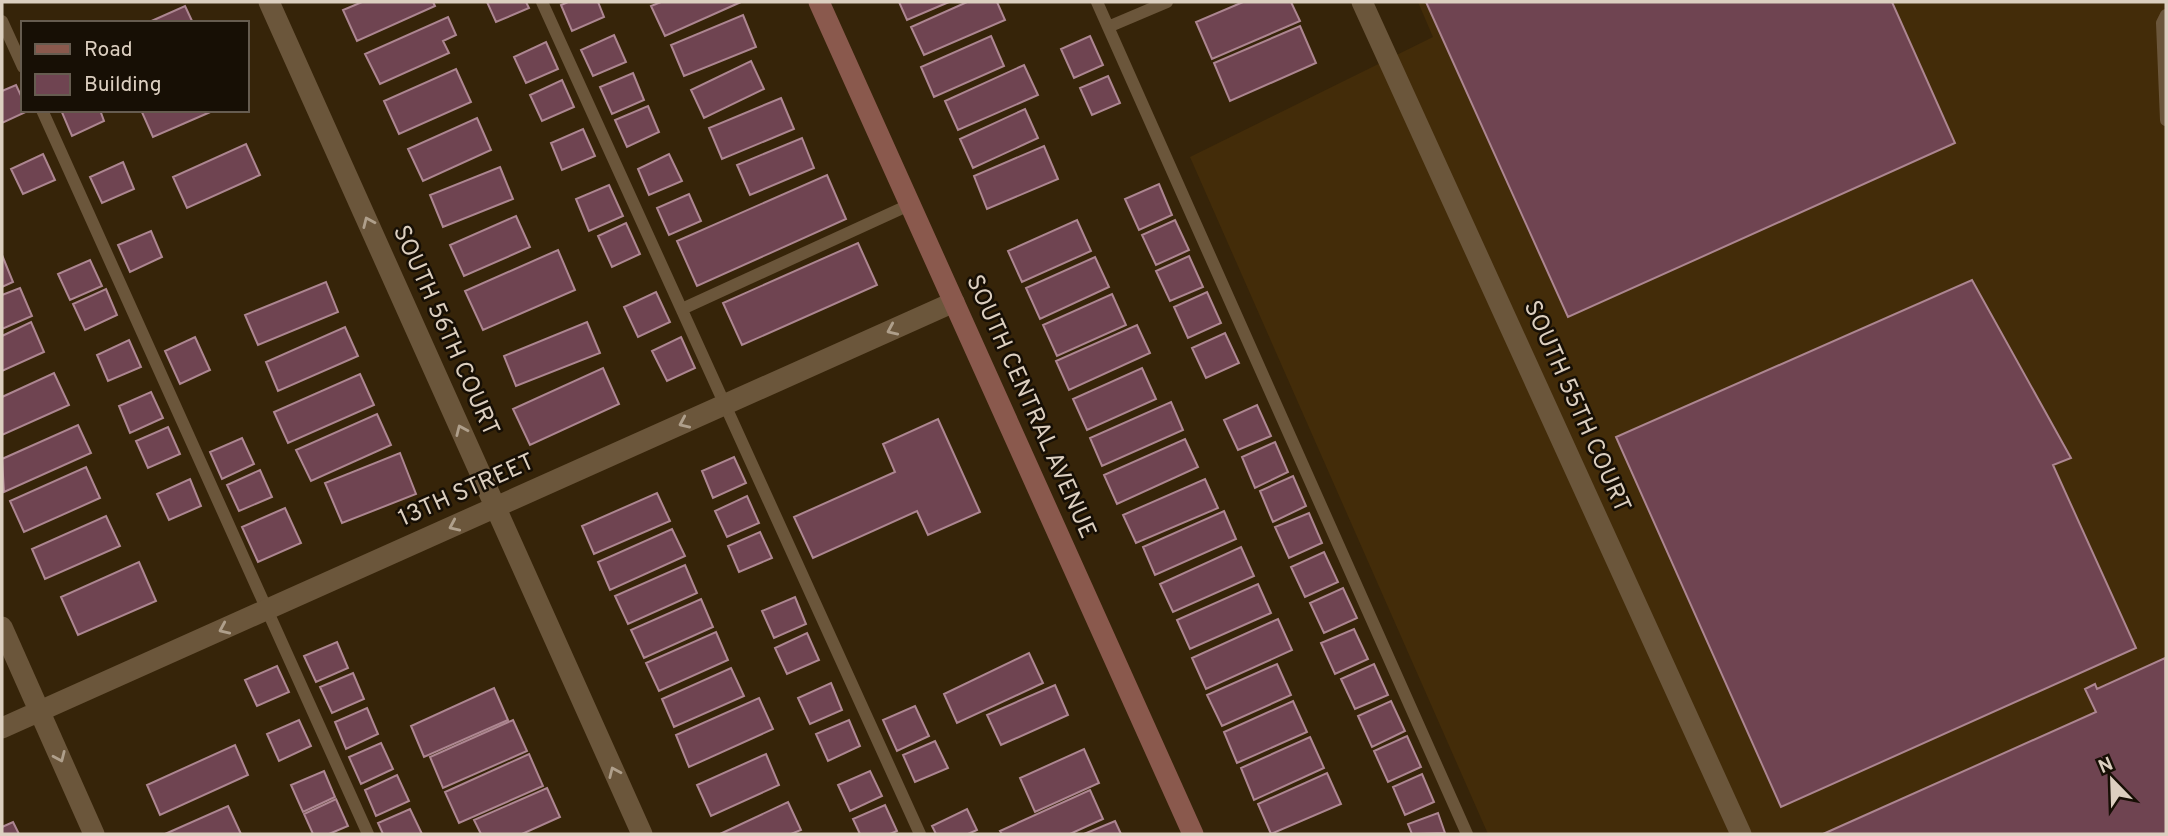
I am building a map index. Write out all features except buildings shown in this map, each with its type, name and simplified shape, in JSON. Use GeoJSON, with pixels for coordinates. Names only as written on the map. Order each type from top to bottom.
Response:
{"type":"FeatureCollection","features":[{"type":"Feature","properties":{"kind":"main road","name":"SOUTH CENTRAL AVENUE"},"geometry":{"type":"LineString","coordinates":[[819,2],[1193,834]]}},
{"type":"Feature","properties":{"kind":"street","name":"SOUTH 56TH COURT"},"geometry":{"type":"LineString","coordinates":[[269,2],[642,834]]}},
{"type":"Feature","properties":{"kind":"street","name":"SOUTH 55TH COURT"},"geometry":{"type":"LineString","coordinates":[[1362,2],[1741,834]]}},
{"type":"Feature","properties":{"kind":"street","name":"13TH STREET"},"geometry":{"type":"LineString","coordinates":[[2,728],[954,302]]}},
{"type":"Feature","properties":{"kind":"street"},"geometry":{"type":"LineString","coordinates":[[2,627],[94,834]]}},
{"type":"Feature","properties":{"kind":"lane"},"geometry":{"type":"LineString","coordinates":[[542,2],[919,834]]}},
{"type":"Feature","properties":{"kind":"lane"},"geometry":{"type":"LineString","coordinates":[[1097,2],[1467,834]]}},
{"type":"Feature","properties":{"kind":"lane"},"geometry":{"type":"LineString","coordinates":[[1108,27],[1167,2]]}},
{"type":"Feature","properties":{"kind":"lane"},"geometry":{"type":"LineString","coordinates":[[2166,15],[2162,23],[2166,120]]}},
{"type":"Feature","properties":{"kind":"lane"},"geometry":{"type":"LineString","coordinates":[[2,21],[21,63]]}},
{"type":"Feature","properties":{"kind":"lane"},"geometry":{"type":"LineString","coordinates":[[43,112],[368,834]]}},
{"type":"Feature","properties":{"kind":"lane"},"geometry":{"type":"LineString","coordinates":[[682,309],[909,205]]}},
{"type":"Feature","properties":{"kind":"shaded area"},"geometry":{"type":"Polygon","coordinates":[[[1418,2],[2166,2],[2166,834],[1488,834],[1190,157],[1433,37],[1418,2]]]}}]}
